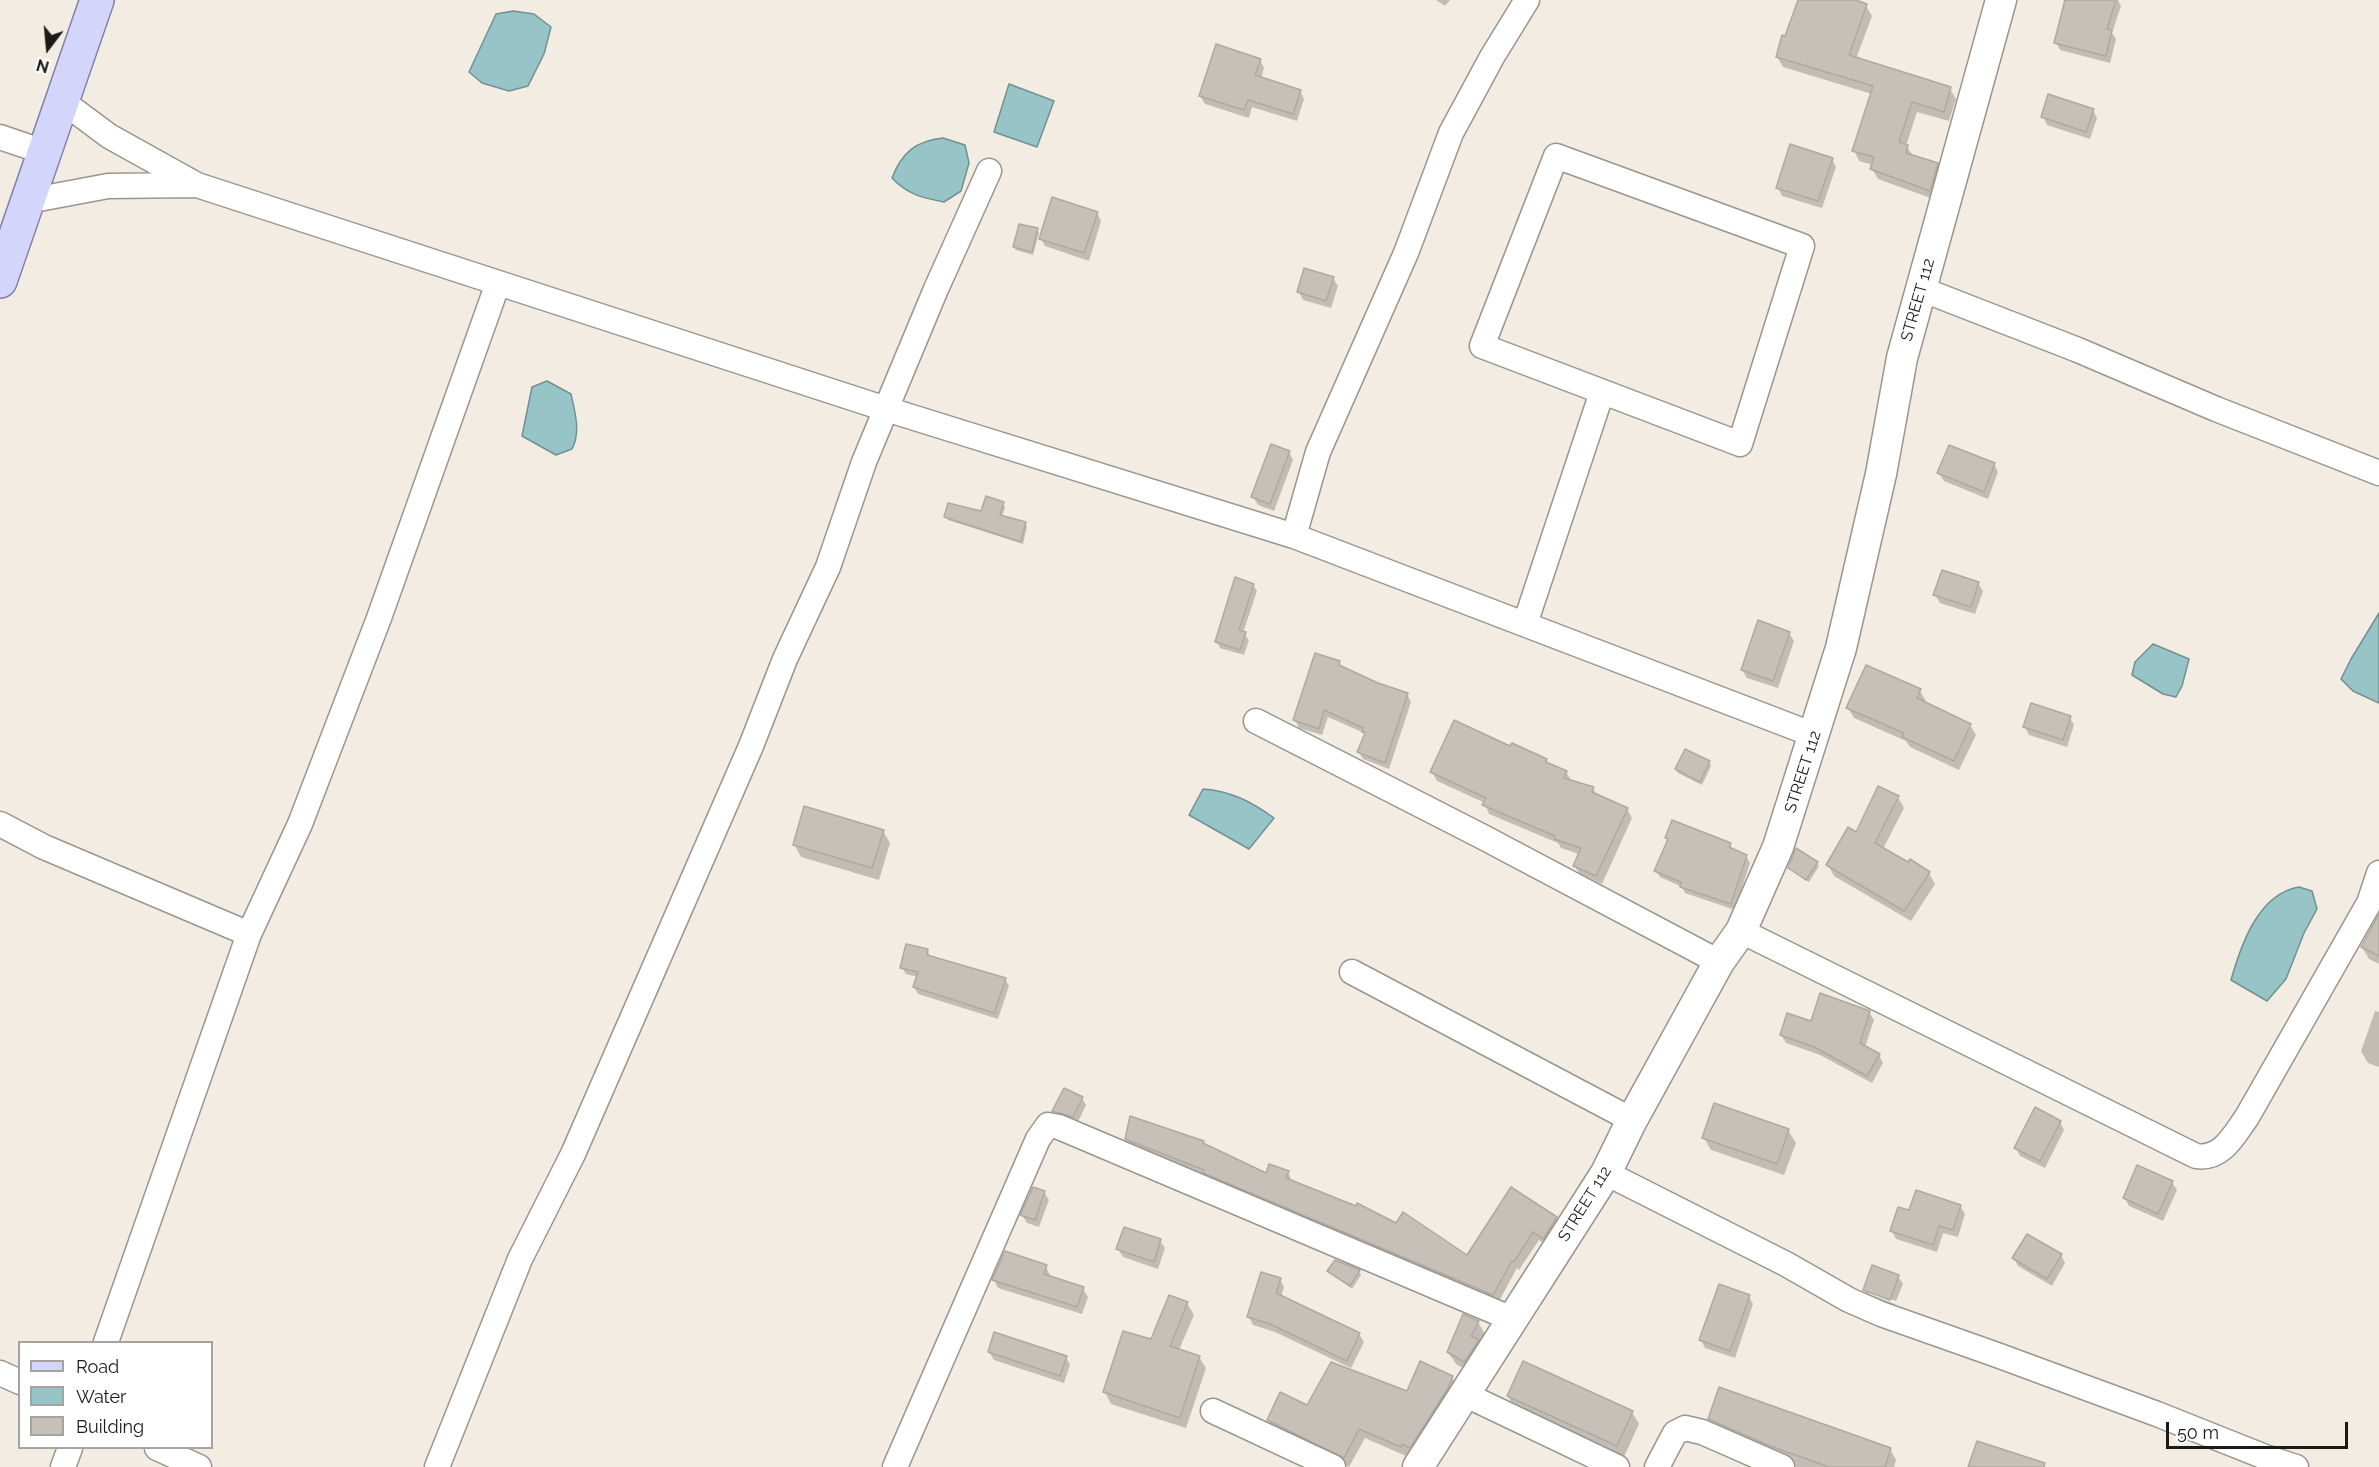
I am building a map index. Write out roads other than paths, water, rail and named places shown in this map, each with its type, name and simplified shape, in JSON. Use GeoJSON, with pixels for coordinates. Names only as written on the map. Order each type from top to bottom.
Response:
{"type":"FeatureCollection","features":[{"type":"Feature","properties":{"kind":"main road"},"geometry":{"type":"LineString","coordinates":[[0,281],[97,0]]}},
{"type":"Feature","properties":{"kind":"street"},"geometry":{"type":"LineString","coordinates":[[1294,536],[1318,452],[1406,254],[1451,133],[1492,57],[1527,0]]}},
{"type":"Feature","properties":{"kind":"street","name":"STREET 112"},"geometry":{"type":"LineString","coordinates":[[1418,1467],[1606,1173],[1632,1120],[1719,962],[1741,931],[1778,847],[1841,648],[1881,474],[1902,358],[2001,0]]}},
{"type":"Feature","properties":{"kind":"street"},"geometry":{"type":"LineString","coordinates":[[62,101],[109,136],[197,185],[886,409],[1294,536],[1814,735]]}},
{"type":"Feature","properties":{"kind":"street"},"geometry":{"type":"LineString","coordinates":[[0,136],[44,152]]}},
{"type":"Feature","properties":{"kind":"street"},"geometry":{"type":"LineString","coordinates":[[1556,156],[1802,246],[1740,444],[1602,392],[1482,346],[1556,156]]}},
{"type":"Feature","properties":{"kind":"street"},"geometry":{"type":"LineString","coordinates":[[437,1467],[520,1259],[582,1133],[742,767],[786,659],[828,567],[864,462],[936,289],[989,171]]}},
{"type":"Feature","properties":{"kind":"street"},"geometry":{"type":"LineString","coordinates":[[28,201],[108,186],[197,185]]}},
{"type":"Feature","properties":{"kind":"street"},"geometry":{"type":"LineString","coordinates":[[106,1341],[249,934],[300,824],[379,618],[498,283]]}},
{"type":"Feature","properties":{"kind":"street"},"geometry":{"type":"LineString","coordinates":[[1921,289],[2078,350],[2216,409],[2379,473]]}},
{"type":"Feature","properties":{"kind":"street"},"geometry":{"type":"LineString","coordinates":[[1525,624],[1602,392]]}},
{"type":"Feature","properties":{"kind":"street"},"geometry":{"type":"LineString","coordinates":[[1256,722],[1481,836],[1719,962]]}},
{"type":"Feature","properties":{"kind":"street"},"geometry":{"type":"LineString","coordinates":[[0,824],[44,847],[249,934]]}},
{"type":"Feature","properties":{"kind":"street"},"geometry":{"type":"LineString","coordinates":[[1741,931],[2196,1156],[2206,1157],[2216,1154],[2228,1144],[2247,1117],[2369,903],[2379,873]]}},
{"type":"Feature","properties":{"kind":"street"},"geometry":{"type":"LineString","coordinates":[[1352,972],[1632,1120]]}},
{"type":"Feature","properties":{"kind":"street"},"geometry":{"type":"LineString","coordinates":[[895,1467],[1038,1138],[1048,1125],[1070,1132],[1512,1319]]}},
{"type":"Feature","properties":{"kind":"street"},"geometry":{"type":"LineString","coordinates":[[1606,1173],[1786,1264],[1849,1300],[1881,1314],[2296,1467]]}},
{"type":"Feature","properties":{"kind":"street"},"geometry":{"type":"LineString","coordinates":[[0,1373],[18,1381]]}},
{"type":"Feature","properties":{"kind":"street"},"geometry":{"type":"LineString","coordinates":[[1464,1394],[1617,1467]]}},
{"type":"Feature","properties":{"kind":"street"},"geometry":{"type":"LineString","coordinates":[[1213,1411],[1333,1467]]}},
{"type":"Feature","properties":{"kind":"street"},"geometry":{"type":"LineString","coordinates":[[1657,1467],[1676,1433],[1685,1428],[1702,1432],[1782,1467]]}},
{"type":"Feature","properties":{"kind":"street"},"geometry":{"type":"LineString","coordinates":[[63,1467],[70,1449]]}},
{"type":"Feature","properties":{"kind":"street"},"geometry":{"type":"LineString","coordinates":[[159,1449],[199,1467]]}},
{"type":"Feature","properties":{"kind":"water"},"geometry":{"type":"Polygon","coordinates":[[[513,11],[534,14],[551,27],[544,54],[528,86],[509,91],[482,83],[469,72],[496,14],[513,11]]]}},
{"type":"Feature","properties":{"kind":"water"},"geometry":{"type":"Polygon","coordinates":[[[1009,84],[1054,101],[1037,147],[994,132],[1009,84]]]}},
{"type":"Feature","properties":{"kind":"water"},"geometry":{"type":"Polygon","coordinates":[[[943,138],[965,145],[969,163],[961,191],[944,202],[916,195],[892,178],[900,161],[911,149],[925,142],[943,138]]]}},
{"type":"Feature","properties":{"kind":"water"},"geometry":{"type":"Polygon","coordinates":[[[547,381],[571,394],[576,422],[576,436],[572,449],[556,455],[522,436],[532,387],[547,381]]]}},
{"type":"Feature","properties":{"kind":"water"},"geometry":{"type":"Polygon","coordinates":[[[2379,613],[2379,703],[2353,691],[2341,679],[2379,613]]]}},
{"type":"Feature","properties":{"kind":"water"},"geometry":{"type":"Polygon","coordinates":[[[2153,644],[2189,659],[2182,686],[2176,697],[2163,694],[2132,675],[2135,662],[2153,644]]]}},
{"type":"Feature","properties":{"kind":"water"},"geometry":{"type":"Polygon","coordinates":[[[1203,789],[1241,798],[1274,818],[1249,849],[1189,815],[1203,789]]]}},
{"type":"Feature","properties":{"kind":"water"},"geometry":{"type":"Polygon","coordinates":[[[2299,887],[2312,891],[2317,909],[2304,933],[2286,979],[2267,1001],[2231,980],[2246,937],[2262,910],[2272,900],[2299,887]]]}}]}
